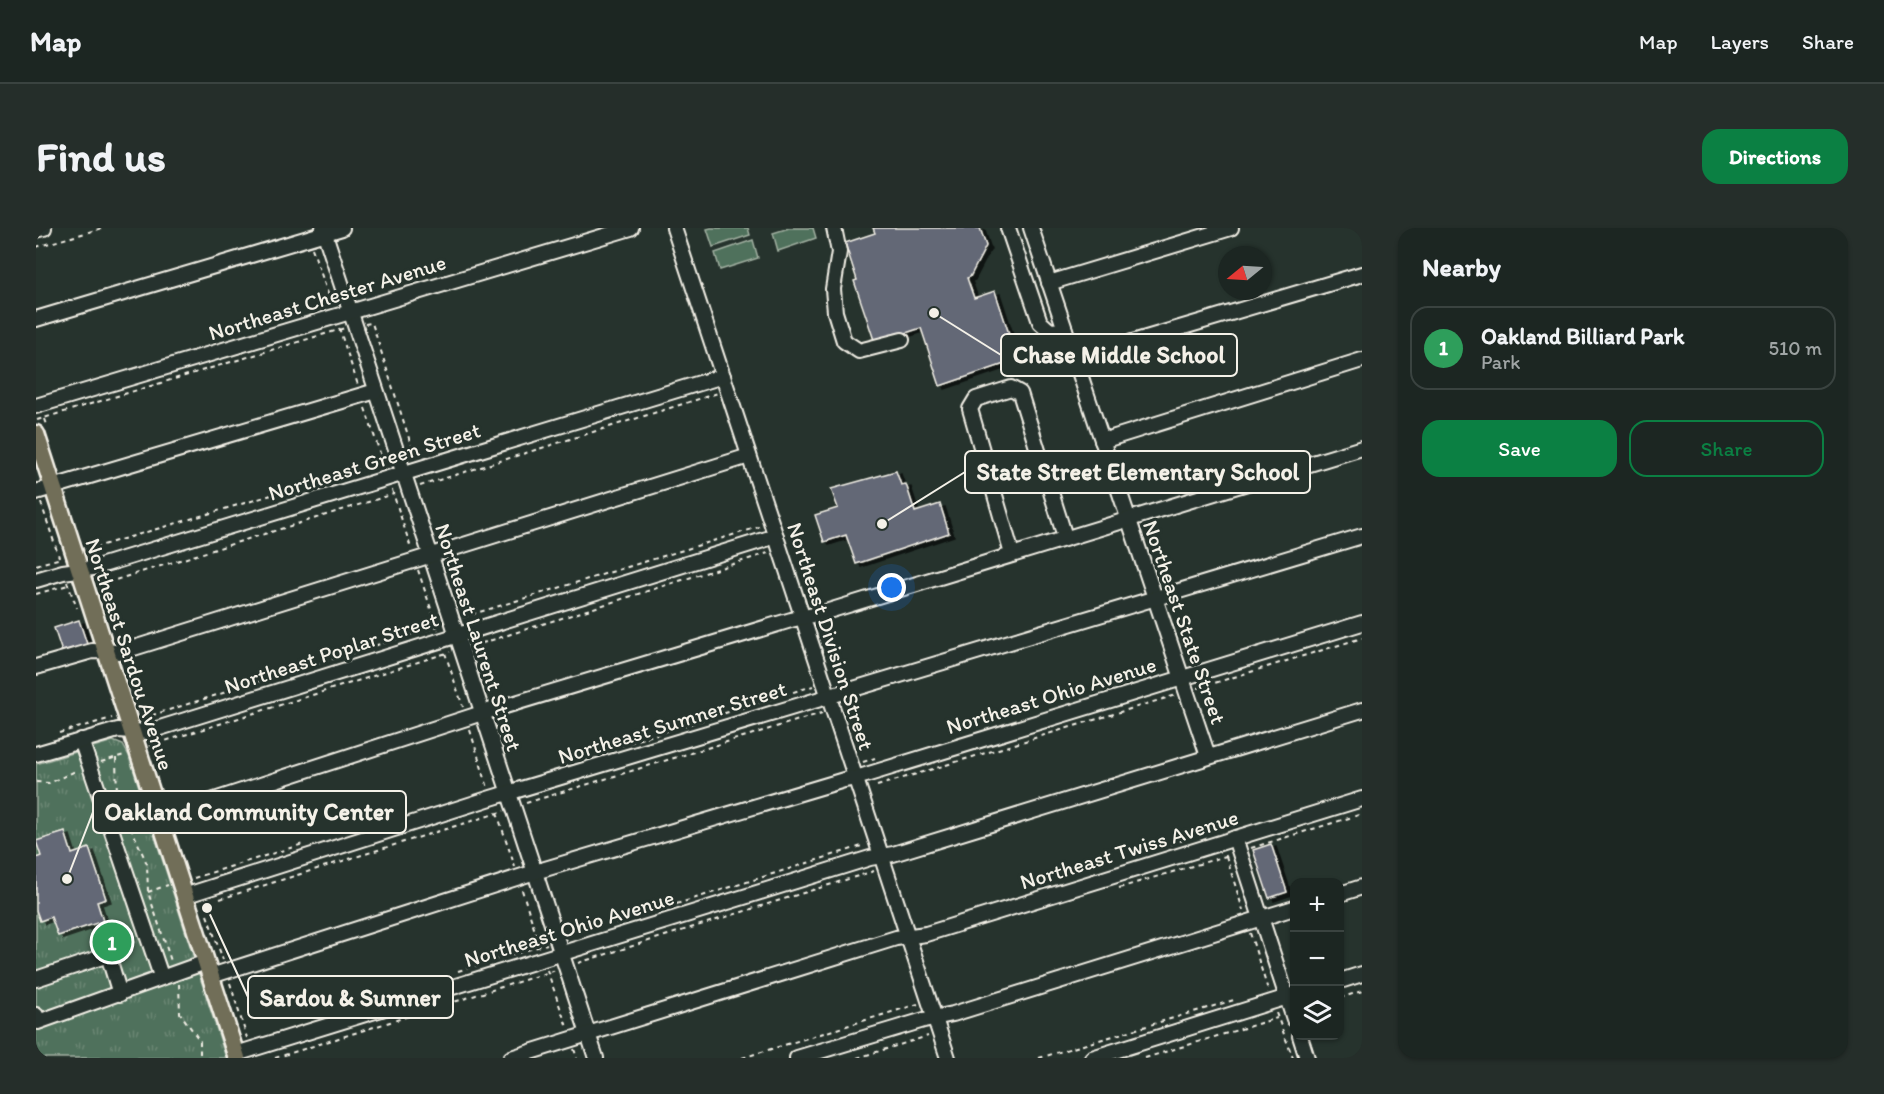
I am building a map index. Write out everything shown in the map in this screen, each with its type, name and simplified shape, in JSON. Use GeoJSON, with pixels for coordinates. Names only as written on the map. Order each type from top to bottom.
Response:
{"type":"FeatureCollection","features":[{"type":"Feature","properties":{"kind":"main road","name":"Northeast Sardou Avenue"},"geometry":{"type":"LineString","coordinates":[[42,432],[53,487],[84,560],[107,652],[142,735],[159,818],[193,888],[208,969],[236,1056]]}},
{"type":"Feature","properties":{"kind":"street"},"geometry":{"type":"LineString","coordinates":[[36,230],[44,228]]}},
{"type":"Feature","properties":{"kind":"street"},"geometry":{"type":"LineString","coordinates":[[36,319],[324,231],[342,228]]}},
{"type":"Feature","properties":{"kind":"street","name":"Northeast Chester Avenue"},"geometry":{"type":"LineString","coordinates":[[36,406],[352,319],[631,228]]}},
{"type":"Feature","properties":{"kind":"street","name":"Northeast Division Street"},"geometry":{"type":"LineString","coordinates":[[674,228],[948,1058]]}},
{"type":"Feature","properties":{"kind":"street"},"geometry":{"type":"LineString","coordinates":[[834,228],[839,252],[832,301],[844,341],[859,351],[902,340]]}},
{"type":"Feature","properties":{"kind":"street"},"geometry":{"type":"LineString","coordinates":[[1008,228],[1040,322],[1050,331],[1065,330]]}},
{"type":"Feature","properties":{"kind":"street","name":"Northeast State Street"},"geometry":{"type":"LineString","coordinates":[[1031,228],[1208,756]]}},
{"type":"Feature","properties":{"kind":"street"},"geometry":{"type":"LineString","coordinates":[[1050,283],[1231,228]]}},
{"type":"Feature","properties":{"kind":"street","name":"Northeast Laurent Street"},"geometry":{"type":"LineString","coordinates":[[324,231],[596,1058]]}},
{"type":"Feature","properties":{"kind":"street"},"geometry":{"type":"LineString","coordinates":[[1075,359],[1362,274]]}},
{"type":"Feature","properties":{"kind":"street"},"geometry":{"type":"LineString","coordinates":[[1102,441],[1362,360]]}},
{"type":"Feature","properties":{"kind":"street","name":"Northeast Green Street"},"geometry":{"type":"LineString","coordinates":[[36,580],[84,560],[419,470],[723,376]]}},
{"type":"Feature","properties":{"kind":"street"},"geometry":{"type":"LineString","coordinates":[[1012,554],[970,409],[976,399],[1011,388],[1020,393],[1064,532]]}},
{"type":"Feature","properties":{"kind":"street"},"geometry":{"type":"LineString","coordinates":[[36,492],[376,391]]}},
{"type":"Feature","properties":{"kind":"street"},"geometry":{"type":"LineString","coordinates":[[159,818],[482,713],[1012,554],[1064,532],[1128,518],[1362,448]]}},
{"type":"Feature","properties":{"kind":"street"},"geometry":{"type":"LineString","coordinates":[[36,667],[92,651],[121,652],[749,456]]}},
{"type":"Feature","properties":{"kind":"street","name":"Northeast Poplar Street"},"geometry":{"type":"LineString","coordinates":[[36,754],[118,730],[142,735],[456,634],[776,536]]}},
{"type":"Feature","properties":{"kind":"street","name":"Northeast Sumner Street"},"geometry":{"type":"LineString","coordinates":[[193,888],[1362,537]]}},
{"type":"Feature","properties":{"kind":"street","name":"Northeast Ohio Avenue"},"geometry":{"type":"LineString","coordinates":[[36,1015],[38,1022],[120,994],[161,976],[175,972],[208,969],[855,778],[1181,676],[1362,623]]}},
{"type":"Feature","properties":{"kind":"street","name":"Northeast Ohio Avenue"},"geometry":{"type":"LineString","coordinates":[[236,1056],[561,952],[893,854],[1362,710]]}},
{"type":"Feature","properties":{"kind":"street"},"geometry":{"type":"LineString","coordinates":[[81,740],[161,976]]}},
{"type":"Feature","properties":{"kind":"street","name":"Northeast Twiss Avenue"},"geometry":{"type":"LineString","coordinates":[[511,1058],[896,938],[908,938],[1362,799]]}},
{"type":"Feature","properties":{"kind":"street"},"geometry":{"type":"LineString","coordinates":[[1235,838],[1233,854],[1261,918],[1283,984],[1290,995]]}},
{"type":"Feature","properties":{"kind":"street"},"geometry":{"type":"LineString","coordinates":[[1344,893],[1362,887]]}},
{"type":"Feature","properties":{"kind":"street"},"geometry":{"type":"LineString","coordinates":[[797,1058],[1290,909]]}},
{"type":"Feature","properties":{"kind":"street"},"geometry":{"type":"LineString","coordinates":[[36,979],[108,955],[120,994]]}},
{"type":"Feature","properties":{"kind":"street"},"geometry":{"type":"LineString","coordinates":[[1344,980],[1362,974]]}},
{"type":"Feature","properties":{"kind":"street"},"geometry":{"type":"LineString","coordinates":[[1092,1058],[1271,996],[1290,997]]}},
{"type":"Feature","properties":{"kind":"street"},"geometry":{"type":"LineString","coordinates":[[1302,1040],[1307,1058]]}},
{"type":"Feature","properties":{"kind":"path"},"geometry":{"type":"LineString","coordinates":[[36,247],[103,228]]}},
{"type":"Feature","properties":{"kind":"path"},"geometry":{"type":"LineString","coordinates":[[36,421],[352,319],[372,323],[425,485]]}},
{"type":"Feature","properties":{"kind":"path"},"geometry":{"type":"LineString","coordinates":[[42,432],[45,419]]}},
{"type":"Feature","properties":{"kind":"path"},"geometry":{"type":"LineString","coordinates":[[36,565],[84,560],[383,462]]}},
{"type":"Feature","properties":{"kind":"path"},"geometry":{"type":"LineString","coordinates":[[36,782],[49,783],[88,765],[115,758],[142,735],[461,650],[774,551]]}},
{"type":"Feature","properties":{"kind":"path"},"geometry":{"type":"LineString","coordinates":[[84,560],[99,585]]}},
{"type":"Feature","properties":{"kind":"path"},"geometry":{"type":"LineString","coordinates":[[36,594],[68,585]]}},
{"type":"Feature","properties":{"kind":"path"},"geometry":{"type":"LineString","coordinates":[[877,786],[1362,638]]}},
{"type":"Feature","properties":{"kind":"path"},"geometry":{"type":"LineString","coordinates":[[213,901],[822,713]]}},
{"type":"Feature","properties":{"kind":"path"},"geometry":{"type":"LineString","coordinates":[[57,734],[112,718]]}},
{"type":"Feature","properties":{"kind":"path"},"geometry":{"type":"LineString","coordinates":[[115,758],[117,795],[147,864],[148,892],[178,980],[180,1013],[200,1041],[200,1058]]}},
{"type":"Feature","properties":{"kind":"path"},"geometry":{"type":"LineString","coordinates":[[1112,890],[1362,814]]}},
{"type":"Feature","properties":{"kind":"path"},"geometry":{"type":"LineString","coordinates":[[1221,842],[1233,854],[1246,922],[1293,1058]]}},
{"type":"Feature","properties":{"kind":"path"},"geometry":{"type":"LineString","coordinates":[[609,925],[865,845]]}},
{"type":"Feature","properties":{"kind":"path"},"geometry":{"type":"LineString","coordinates":[[1271,996],[1283,984]]}},
{"type":"Feature","properties":{"kind":"path"},"geometry":{"type":"LineString","coordinates":[[1344,997],[1362,991]]}},
{"type":"Feature","properties":{"kind":"path"},"geometry":{"type":"LineString","coordinates":[[742,1058],[929,1000]]}},
{"type":"Feature","properties":{"kind":"path"},"geometry":{"type":"LineString","coordinates":[[1039,1058],[1234,1000]]}},
{"type":"Feature","properties":{"kind":"path"},"geometry":{"type":"LineString","coordinates":[[1145,1058],[1278,1017],[1290,1016]]}},
{"type":"Feature","properties":{"kind":"path"},"geometry":{"type":"LineString","coordinates":[[857,1058],[928,1036]]}},
{"type":"Feature","properties":{"kind":"green space"},"geometry":{"type":"Polygon","coordinates":[[[748,228],[750,235],[713,247],[707,229],[748,228]]]}},
{"type":"Feature","properties":{"kind":"green space"},"geometry":{"type":"Polygon","coordinates":[[[789,228],[813,228],[816,238],[778,251],[773,233],[789,228]]]}},
{"type":"Feature","properties":{"kind":"green space"},"geometry":{"type":"Polygon","coordinates":[[[753,240],[758,258],[720,270],[715,253],[753,240]]]}},
{"type":"Feature","properties":{"kind":"green space"},"geometry":{"type":"Polygon","coordinates":[[[113,741],[123,745],[129,756],[226,1058],[36,1058],[36,764],[113,741]]]}},
{"type":"Feature","properties":{"kind":"building"},"geometry":{"type":"Polygon","coordinates":[[[873,228],[980,228],[986,246],[970,277],[967,278],[974,298],[995,291],[1010,337],[1015,336],[1022,358],[940,386],[921,328],[875,343],[854,281],[857,280],[845,243],[875,233],[873,228]]]}},
{"type":"Feature","properties":{"kind":"building"},"geometry":{"type":"Polygon","coordinates":[[[896,471],[901,485],[906,484],[915,512],[940,504],[949,533],[856,564],[846,535],[824,542],[815,515],[838,508],[831,489],[896,471]]]}},
{"type":"Feature","properties":{"kind":"building"},"geometry":{"type":"Polygon","coordinates":[[[79,620],[88,647],[63,655],[54,628],[79,620]]]}},
{"type":"Feature","properties":{"kind":"building"},"geometry":{"type":"Polygon","coordinates":[[[65,832],[72,854],[89,848],[106,899],[97,902],[103,921],[58,936],[51,917],[40,921],[36,910],[36,858],[41,856],[36,841],[65,832]]]}},
{"type":"Feature","properties":{"kind":"building"},"geometry":{"type":"Polygon","coordinates":[[[1271,844],[1287,892],[1269,898],[1253,850],[1271,844]]]}},
{"type":"Feature","properties":{"kind":"place","name":"Chase Middle School"},"geometry":{"type":"Point","coordinates":[934,313]}},
{"type":"Feature","properties":{"kind":"place","name":"State Street Elementary School"},"geometry":{"type":"Point","coordinates":[882,524]}},
{"type":"Feature","properties":{"kind":"place","name":"Oakland Community Center"},"geometry":{"type":"Point","coordinates":[67,879]}},
{"type":"Feature","properties":{"kind":"place","name":"Sardou & Sumner"},"geometry":{"type":"Point","coordinates":[207,908]}},
{"type":"Feature","properties":{"kind":"place","name":"Oakland Billiard Park"},"geometry":{"type":"Point","coordinates":[112,942]}}]}
